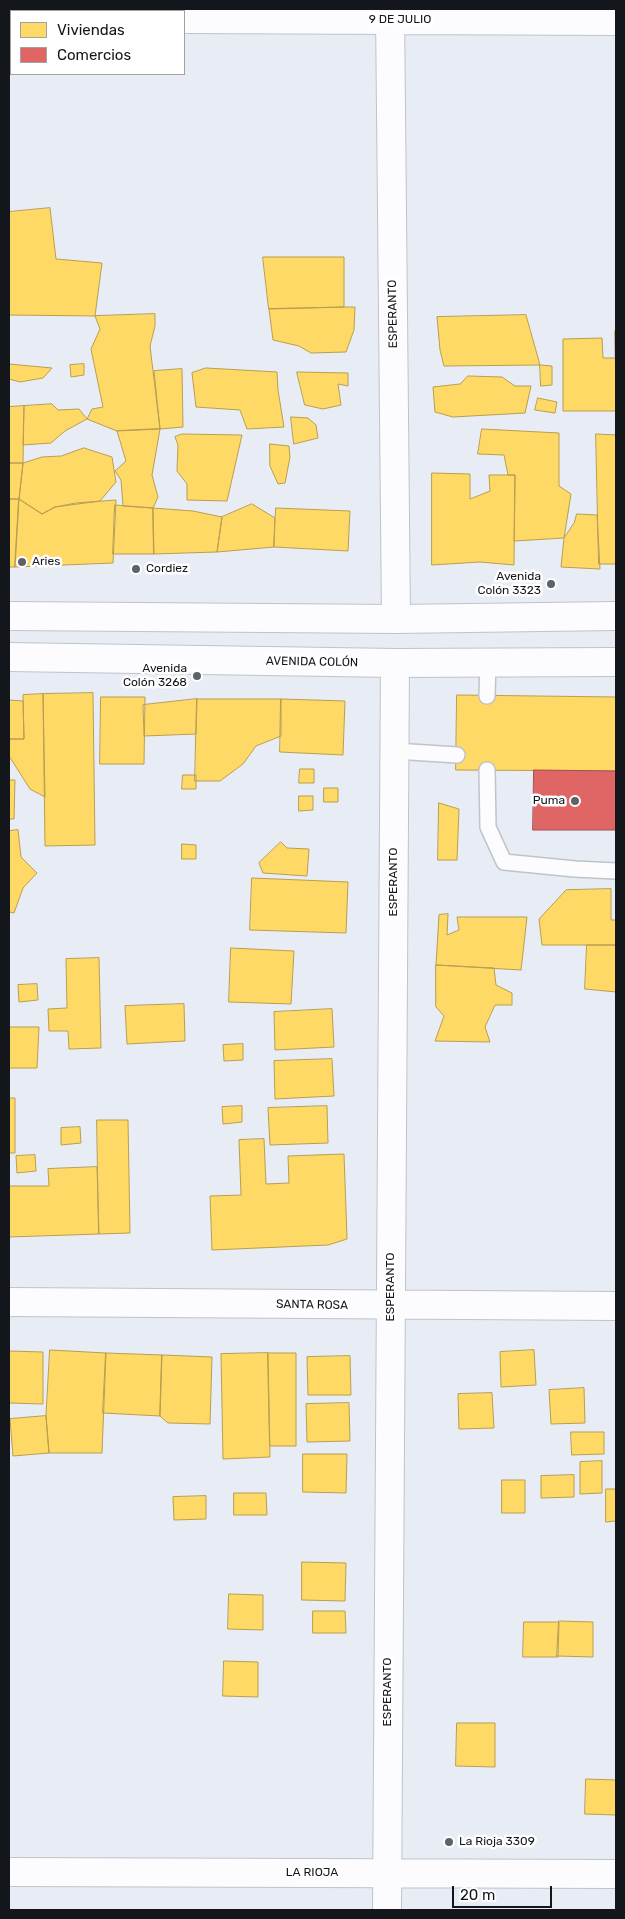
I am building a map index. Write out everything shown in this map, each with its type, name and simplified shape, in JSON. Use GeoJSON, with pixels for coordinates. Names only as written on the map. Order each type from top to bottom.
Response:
{"type":"FeatureCollection","features":[{"type":"Feature","properties":{"kind":"street","name":"9 DE JULIO"},"geometry":{"type":"LineString","coordinates":[[185,19],[390,14],[616,21]]}},
{"type":"Feature","properties":{"kind":"street","name":"ESPERANTO"},"geometry":{"type":"LineString","coordinates":[[390,14],[396,619]]}},
{"type":"Feature","properties":{"kind":"street"},"geometry":{"type":"LineString","coordinates":[[9,616],[396,619],[616,616]]}},
{"type":"Feature","properties":{"kind":"street","name":"AVENIDA COLÓN"},"geometry":{"type":"LineString","coordinates":[[9,657],[395,664],[616,662]]}},
{"type":"Feature","properties":{"kind":"street","name":"ESPERANTO"},"geometry":{"type":"LineString","coordinates":[[387,1910],[395,664]]}},
{"type":"Feature","properties":{"kind":"street","name":"SANTA ROSA"},"geometry":{"type":"LineString","coordinates":[[9,1302],[616,1306]]}},
{"type":"Feature","properties":{"kind":"street","name":"LA RIOJA"},"geometry":{"type":"LineString","coordinates":[[9,1872],[616,1874]]}},
{"type":"Feature","properties":{"kind":"lane"},"geometry":{"type":"LineString","coordinates":[[487,696],[488,663]]}},
{"type":"Feature","properties":{"kind":"lane"},"geometry":{"type":"LineString","coordinates":[[395,751],[457,755]]}},
{"type":"Feature","properties":{"kind":"lane"},"geometry":{"type":"LineString","coordinates":[[487,770],[488,827],[504,862],[616,871]]}},
{"type":"Feature","properties":{"kind":"building: Viviendas"},"geometry":{"type":"Polygon","coordinates":[[[50,208],[56,259],[102,263],[95,316],[9,315],[9,212],[50,208]]]}},
{"type":"Feature","properties":{"kind":"building: Viviendas"},"geometry":{"type":"Polygon","coordinates":[[[263,257],[344,257],[344,307],[269,309],[263,257]]]}},
{"type":"Feature","properties":{"kind":"building: Viviendas"},"geometry":{"type":"Polygon","coordinates":[[[355,307],[354,330],[346,352],[311,353],[299,346],[273,340],[269,309],[355,307]]]}},
{"type":"Feature","properties":{"kind":"building: Viviendas"},"geometry":{"type":"Polygon","coordinates":[[[155,314],[155,326],[150,346],[160,429],[117,431],[87,419],[92,409],[103,407],[91,349],[100,329],[95,316],[155,314]]]}},
{"type":"Feature","properties":{"kind":"building: Viviendas"},"geometry":{"type":"Polygon","coordinates":[[[526,315],[540,365],[444,366],[440,350],[437,317],[526,315]]]}},
{"type":"Feature","properties":{"kind":"building: Viviendas"},"geometry":{"type":"Polygon","coordinates":[[[615,331],[616,411],[563,411],[563,339],[602,338],[603,358],[615,358],[615,331]]]}},
{"type":"Feature","properties":{"kind":"building: Viviendas"},"geometry":{"type":"Polygon","coordinates":[[[9,364],[52,368],[43,378],[20,382],[9,379],[9,364]]]}},
{"type":"Feature","properties":{"kind":"building: Viviendas"},"geometry":{"type":"Polygon","coordinates":[[[84,364],[84,375],[71,377],[70,365],[84,364]]]}},
{"type":"Feature","properties":{"kind":"building: Viviendas"},"geometry":{"type":"Polygon","coordinates":[[[540,365],[552,366],[552,385],[541,386],[540,365]]]}},
{"type":"Feature","properties":{"kind":"building: Viviendas"},"geometry":{"type":"Polygon","coordinates":[[[206,368],[277,372],[284,427],[247,429],[240,410],[196,407],[192,373],[206,368]]]}},
{"type":"Feature","properties":{"kind":"building: Viviendas"},"geometry":{"type":"Polygon","coordinates":[[[182,369],[183,427],[160,429],[154,371],[182,369]]]}},
{"type":"Feature","properties":{"kind":"building: Viviendas"},"geometry":{"type":"Polygon","coordinates":[[[297,372],[348,373],[348,386],[338,384],[341,405],[323,409],[305,405],[297,372]]]}},
{"type":"Feature","properties":{"kind":"building: Viviendas"},"geometry":{"type":"Polygon","coordinates":[[[468,376],[502,377],[515,386],[531,386],[525,413],[453,417],[435,412],[433,387],[460,384],[468,376]]]}},
{"type":"Feature","properties":{"kind":"building: Viviendas"},"geometry":{"type":"Polygon","coordinates":[[[538,398],[557,402],[555,413],[535,410],[538,398]]]}},
{"type":"Feature","properties":{"kind":"building: Viviendas"},"geometry":{"type":"Polygon","coordinates":[[[52,404],[58,410],[79,409],[87,419],[65,431],[51,443],[23,445],[24,406],[52,404]]]}},
{"type":"Feature","properties":{"kind":"building: Viviendas"},"geometry":{"type":"Polygon","coordinates":[[[24,406],[23,463],[9,463],[9,407],[24,406]]]}},
{"type":"Feature","properties":{"kind":"building: Viviendas"},"geometry":{"type":"Polygon","coordinates":[[[291,417],[308,418],[316,425],[318,438],[294,444],[291,417]]]}},
{"type":"Feature","properties":{"kind":"building: Viviendas"},"geometry":{"type":"Polygon","coordinates":[[[160,429],[152,475],[158,497],[153,508],[123,506],[121,480],[115,471],[126,461],[117,431],[160,429]]]}},
{"type":"Feature","properties":{"kind":"building: Viviendas"},"geometry":{"type":"Polygon","coordinates":[[[482,429],[559,433],[559,486],[571,494],[564,538],[514,541],[515,475],[508,475],[504,455],[478,454],[482,429]]]}},
{"type":"Feature","properties":{"kind":"building: Viviendas"},"geometry":{"type":"Polygon","coordinates":[[[182,434],[242,435],[227,501],[187,500],[187,484],[177,471],[178,445],[175,437],[182,434]]]}},
{"type":"Feature","properties":{"kind":"building: Viviendas"},"geometry":{"type":"Polygon","coordinates":[[[596,434],[616,435],[616,564],[599,564],[596,434]]]}},
{"type":"Feature","properties":{"kind":"building: Viviendas"},"geometry":{"type":"Polygon","coordinates":[[[270,444],[289,446],[290,457],[285,483],[278,484],[270,466],[270,444]]]}},
{"type":"Feature","properties":{"kind":"building: Viviendas"},"geometry":{"type":"Polygon","coordinates":[[[84,448],[112,457],[116,482],[100,501],[55,507],[42,514],[19,499],[23,463],[42,457],[61,456],[84,448]]]}},
{"type":"Feature","properties":{"kind":"building: Viviendas"},"geometry":{"type":"Polygon","coordinates":[[[9,463],[23,463],[19,499],[9,499],[9,463]]]}},
{"type":"Feature","properties":{"kind":"building: Viviendas"},"geometry":{"type":"Polygon","coordinates":[[[432,473],[470,474],[470,499],[490,491],[489,475],[515,475],[514,565],[480,562],[432,565],[432,473]]]}},
{"type":"Feature","properties":{"kind":"building: Viviendas"},"geometry":{"type":"Polygon","coordinates":[[[9,499],[19,499],[15,567],[9,567],[9,499]]]}},
{"type":"Feature","properties":{"kind":"building: Viviendas"},"geometry":{"type":"Polygon","coordinates":[[[19,499],[42,514],[55,507],[76,503],[116,500],[113,563],[15,567],[19,499]]]}},
{"type":"Feature","properties":{"kind":"building: Viviendas"},"geometry":{"type":"Polygon","coordinates":[[[252,504],[275,518],[274,547],[217,552],[222,517],[252,504]]]}},
{"type":"Feature","properties":{"kind":"building: Viviendas"},"geometry":{"type":"Polygon","coordinates":[[[115,505],[153,508],[154,554],[113,554],[115,505]]]}},
{"type":"Feature","properties":{"kind":"building: Viviendas"},"geometry":{"type":"Polygon","coordinates":[[[153,508],[193,511],[222,517],[217,552],[154,554],[153,508]]]}},
{"type":"Feature","properties":{"kind":"building: Viviendas"},"geometry":{"type":"Polygon","coordinates":[[[276,508],[350,511],[348,551],[274,547],[276,508]]]}},
{"type":"Feature","properties":{"kind":"building: Viviendas"},"geometry":{"type":"Polygon","coordinates":[[[577,514],[597,515],[600,569],[561,567],[564,538],[574,523],[577,514]]]}},
{"type":"Feature","properties":{"kind":"building: Viviendas"},"geometry":{"type":"Polygon","coordinates":[[[93,693],[95,845],[45,846],[43,694],[93,693]]]}},
{"type":"Feature","properties":{"kind":"building: Viviendas"},"geometry":{"type":"Polygon","coordinates":[[[43,694],[45,797],[30,789],[9,756],[9,739],[24,739],[23,695],[43,694]]]}},
{"type":"Feature","properties":{"kind":"building: Viviendas"},"geometry":{"type":"Polygon","coordinates":[[[457,695],[616,697],[616,771],[456,770],[457,695]]]}},
{"type":"Feature","properties":{"kind":"building: Viviendas"},"geometry":{"type":"Polygon","coordinates":[[[101,697],[145,697],[144,764],[100,764],[101,697]]]}},
{"type":"Feature","properties":{"kind":"building: Viviendas"},"geometry":{"type":"Polygon","coordinates":[[[197,699],[281,699],[281,736],[256,746],[243,764],[220,781],[195,781],[197,699]]]}},
{"type":"Feature","properties":{"kind":"building: Viviendas"},"geometry":{"type":"Polygon","coordinates":[[[197,699],[196,734],[144,736],[143,705],[197,699]]]}},
{"type":"Feature","properties":{"kind":"building: Viviendas"},"geometry":{"type":"Polygon","coordinates":[[[281,699],[345,701],[343,755],[280,752],[281,699]]]}},
{"type":"Feature","properties":{"kind":"building: Viviendas"},"geometry":{"type":"Polygon","coordinates":[[[9,700],[23,701],[24,739],[9,739],[9,700]]]}},
{"type":"Feature","properties":{"kind":"building: Viviendas"},"geometry":{"type":"Polygon","coordinates":[[[300,769],[314,769],[314,783],[299,783],[300,769]]]}},
{"type":"Feature","properties":{"kind":"building: Viviendas"},"geometry":{"type":"Polygon","coordinates":[[[183,775],[196,775],[196,789],[182,789],[183,775]]]}},
{"type":"Feature","properties":{"kind":"building: Viviendas"},"geometry":{"type":"Polygon","coordinates":[[[9,780],[15,780],[14,819],[9,819],[9,780]]]}},
{"type":"Feature","properties":{"kind":"building: Viviendas"},"geometry":{"type":"Polygon","coordinates":[[[324,788],[338,788],[338,802],[324,802],[324,788]]]}},
{"type":"Feature","properties":{"kind":"building: Viviendas"},"geometry":{"type":"Polygon","coordinates":[[[299,796],[313,796],[313,810],[299,811],[299,796]]]}},
{"type":"Feature","properties":{"kind":"building: Viviendas"},"geometry":{"type":"Polygon","coordinates":[[[439,803],[459,809],[457,860],[438,860],[439,803]]]}},
{"type":"Feature","properties":{"kind":"building: Viviendas"},"geometry":{"type":"Polygon","coordinates":[[[18,830],[21,857],[37,873],[23,888],[14,913],[9,912],[9,831],[18,830]]]}},
{"type":"Feature","properties":{"kind":"building: Viviendas"},"geometry":{"type":"Polygon","coordinates":[[[281,842],[287,848],[309,849],[307,876],[263,873],[259,863],[281,842]]]}},
{"type":"Feature","properties":{"kind":"building: Viviendas"},"geometry":{"type":"Polygon","coordinates":[[[182,844],[196,845],[196,859],[182,859],[182,844]]]}},
{"type":"Feature","properties":{"kind":"building: Viviendas"},"geometry":{"type":"Polygon","coordinates":[[[252,878],[348,882],[346,933],[250,930],[252,878]]]}},
{"type":"Feature","properties":{"kind":"building: Viviendas"},"geometry":{"type":"Polygon","coordinates":[[[611,889],[611,920],[616,920],[616,945],[542,945],[539,919],[566,890],[611,889]]]}},
{"type":"Feature","properties":{"kind":"building: Viviendas"},"geometry":{"type":"Polygon","coordinates":[[[448,914],[447,935],[459,930],[457,917],[527,917],[521,970],[436,965],[439,915],[448,914]]]}},
{"type":"Feature","properties":{"kind":"building: Viviendas"},"geometry":{"type":"Polygon","coordinates":[[[587,945],[616,945],[616,992],[585,989],[587,945]]]}},
{"type":"Feature","properties":{"kind":"building: Viviendas"},"geometry":{"type":"Polygon","coordinates":[[[231,948],[294,951],[291,1004],[229,1002],[231,948]]]}},
{"type":"Feature","properties":{"kind":"building: Viviendas"},"geometry":{"type":"Polygon","coordinates":[[[99,958],[101,1048],[69,1049],[68,1031],[49,1031],[48,1009],[67,1008],[66,959],[99,958]]]}},
{"type":"Feature","properties":{"kind":"building: Viviendas"},"geometry":{"type":"Polygon","coordinates":[[[436,965],[494,968],[496,985],[512,993],[512,1005],[495,1005],[485,1027],[490,1042],[435,1041],[444,1016],[436,1007],[436,965]]]}},
{"type":"Feature","properties":{"kind":"building: Viviendas"},"geometry":{"type":"Polygon","coordinates":[[[37,984],[38,1000],[19,1002],[18,985],[37,984]]]}},
{"type":"Feature","properties":{"kind":"building: Viviendas"},"geometry":{"type":"Polygon","coordinates":[[[184,1004],[185,1041],[127,1044],[125,1006],[184,1004]]]}},
{"type":"Feature","properties":{"kind":"building: Viviendas"},"geometry":{"type":"Polygon","coordinates":[[[332,1009],[334,1047],[275,1050],[274,1012],[332,1009]]]}},
{"type":"Feature","properties":{"kind":"building: Viviendas"},"geometry":{"type":"Polygon","coordinates":[[[9,1027],[39,1027],[37,1068],[9,1068],[9,1027]]]}},
{"type":"Feature","properties":{"kind":"building: Viviendas"},"geometry":{"type":"Polygon","coordinates":[[[243,1044],[243,1060],[224,1061],[223,1045],[243,1044]]]}},
{"type":"Feature","properties":{"kind":"building: Viviendas"},"geometry":{"type":"Polygon","coordinates":[[[332,1059],[334,1096],[275,1099],[274,1061],[332,1059]]]}},
{"type":"Feature","properties":{"kind":"building: Viviendas"},"geometry":{"type":"Polygon","coordinates":[[[9,1098],[15,1098],[15,1153],[9,1153],[9,1098]]]}},
{"type":"Feature","properties":{"kind":"building: Viviendas"},"geometry":{"type":"Polygon","coordinates":[[[242,1106],[242,1122],[223,1124],[222,1107],[242,1106]]]}},
{"type":"Feature","properties":{"kind":"building: Viviendas"},"geometry":{"type":"Polygon","coordinates":[[[327,1106],[328,1143],[270,1145],[268,1108],[327,1106]]]}},
{"type":"Feature","properties":{"kind":"building: Viviendas"},"geometry":{"type":"Polygon","coordinates":[[[97,1120],[128,1120],[130,1233],[99,1234],[97,1120]]]}},
{"type":"Feature","properties":{"kind":"building: Viviendas"},"geometry":{"type":"Polygon","coordinates":[[[80,1127],[81,1143],[61,1145],[61,1128],[80,1127]]]}},
{"type":"Feature","properties":{"kind":"building: Viviendas"},"geometry":{"type":"Polygon","coordinates":[[[264,1139],[266,1184],[289,1183],[288,1156],[344,1154],[347,1239],[328,1245],[212,1250],[210,1196],[241,1195],[239,1140],[264,1139]]]}},
{"type":"Feature","properties":{"kind":"building: Viviendas"},"geometry":{"type":"Polygon","coordinates":[[[35,1155],[36,1171],[17,1173],[16,1156],[35,1155]]]}},
{"type":"Feature","properties":{"kind":"building: Viviendas"},"geometry":{"type":"Polygon","coordinates":[[[97,1167],[99,1234],[9,1237],[9,1186],[49,1186],[48,1169],[97,1167]]]}},
{"type":"Feature","properties":{"kind":"building: Viviendas"},"geometry":{"type":"Polygon","coordinates":[[[50,1350],[106,1353],[102,1453],[49,1453],[46,1416],[50,1350]]]}},
{"type":"Feature","properties":{"kind":"building: Viviendas"},"geometry":{"type":"Polygon","coordinates":[[[534,1350],[536,1385],[501,1387],[500,1352],[534,1350]]]}},
{"type":"Feature","properties":{"kind":"building: Viviendas"},"geometry":{"type":"Polygon","coordinates":[[[9,1351],[43,1352],[43,1404],[9,1403],[9,1351]]]}},
{"type":"Feature","properties":{"kind":"building: Viviendas"},"geometry":{"type":"Polygon","coordinates":[[[106,1353],[162,1355],[160,1416],[103,1413],[106,1353]]]}},
{"type":"Feature","properties":{"kind":"building: Viviendas"},"geometry":{"type":"Polygon","coordinates":[[[268,1353],[270,1457],[223,1459],[221,1354],[268,1353]]]}},
{"type":"Feature","properties":{"kind":"building: Viviendas"},"geometry":{"type":"Polygon","coordinates":[[[268,1353],[296,1353],[296,1446],[270,1446],[268,1353]]]}},
{"type":"Feature","properties":{"kind":"building: Viviendas"},"geometry":{"type":"Polygon","coordinates":[[[162,1355],[212,1357],[210,1424],[168,1423],[160,1416],[162,1355]]]}},
{"type":"Feature","properties":{"kind":"building: Viviendas"},"geometry":{"type":"Polygon","coordinates":[[[350,1356],[351,1395],[308,1395],[307,1357],[350,1356]]]}},
{"type":"Feature","properties":{"kind":"building: Viviendas"},"geometry":{"type":"Polygon","coordinates":[[[584,1388],[585,1423],[551,1424],[549,1390],[584,1388]]]}},
{"type":"Feature","properties":{"kind":"building: Viviendas"},"geometry":{"type":"Polygon","coordinates":[[[492,1393],[494,1428],[459,1429],[458,1394],[492,1393]]]}},
{"type":"Feature","properties":{"kind":"building: Viviendas"},"geometry":{"type":"Polygon","coordinates":[[[349,1403],[350,1441],[307,1442],[306,1404],[349,1403]]]}},
{"type":"Feature","properties":{"kind":"building: Viviendas"},"geometry":{"type":"Polygon","coordinates":[[[46,1416],[49,1453],[13,1456],[10,1419],[46,1416]]]}},
{"type":"Feature","properties":{"kind":"building: Viviendas"},"geometry":{"type":"Polygon","coordinates":[[[571,1432],[604,1432],[604,1454],[572,1455],[571,1432]]]}},
{"type":"Feature","properties":{"kind":"building: Viviendas"},"geometry":{"type":"Polygon","coordinates":[[[303,1454],[347,1454],[346,1493],[303,1492],[303,1454]]]}},
{"type":"Feature","properties":{"kind":"building: Viviendas"},"geometry":{"type":"Polygon","coordinates":[[[602,1461],[602,1493],[580,1494],[580,1462],[602,1461]]]}},
{"type":"Feature","properties":{"kind":"building: Viviendas"},"geometry":{"type":"Polygon","coordinates":[[[574,1475],[574,1497],[541,1498],[541,1476],[574,1475]]]}},
{"type":"Feature","properties":{"kind":"building: Viviendas"},"geometry":{"type":"Polygon","coordinates":[[[502,1480],[525,1480],[525,1513],[502,1513],[502,1480]]]}},
{"type":"Feature","properties":{"kind":"building: Viviendas"},"geometry":{"type":"Polygon","coordinates":[[[606,1489],[616,1489],[616,1521],[606,1522],[606,1489]]]}},
{"type":"Feature","properties":{"kind":"building: Viviendas"},"geometry":{"type":"Polygon","coordinates":[[[234,1493],[266,1493],[267,1515],[234,1515],[234,1493]]]}},
{"type":"Feature","properties":{"kind":"building: Viviendas"},"geometry":{"type":"Polygon","coordinates":[[[206,1496],[206,1519],[174,1520],[173,1497],[206,1496]]]}},
{"type":"Feature","properties":{"kind":"building: Viviendas"},"geometry":{"type":"Polygon","coordinates":[[[302,1562],[346,1563],[345,1601],[302,1600],[302,1562]]]}},
{"type":"Feature","properties":{"kind":"building: Viviendas"},"geometry":{"type":"Polygon","coordinates":[[[229,1594],[263,1595],[263,1630],[228,1629],[229,1594]]]}},
{"type":"Feature","properties":{"kind":"building: Viviendas"},"geometry":{"type":"Polygon","coordinates":[[[313,1611],[345,1611],[346,1633],[313,1633],[313,1611]]]}},
{"type":"Feature","properties":{"kind":"building: Viviendas"},"geometry":{"type":"Polygon","coordinates":[[[559,1621],[593,1622],[593,1657],[557,1656],[559,1621]]]}},
{"type":"Feature","properties":{"kind":"building: Viviendas"},"geometry":{"type":"Polygon","coordinates":[[[524,1622],[559,1622],[558,1657],[523,1657],[524,1622]]]}},
{"type":"Feature","properties":{"kind":"building: Viviendas"},"geometry":{"type":"Polygon","coordinates":[[[224,1661],[258,1662],[258,1697],[223,1696],[224,1661]]]}},
{"type":"Feature","properties":{"kind":"building: Viviendas"},"geometry":{"type":"Polygon","coordinates":[[[457,1723],[495,1723],[495,1767],[456,1766],[457,1723]]]}},
{"type":"Feature","properties":{"kind":"building: Viviendas"},"geometry":{"type":"Polygon","coordinates":[[[586,1779],[616,1780],[616,1815],[585,1814],[586,1779]]]}},
{"type":"Feature","properties":{"kind":"building: Comercios","name":"Puma"},"geometry":{"type":"Polygon","coordinates":[[[534,770],[616,771],[616,830],[533,830],[534,770]]]}},
{"type":"Feature","properties":{"kind":"place","name":"Aries"},"geometry":{"type":"Point","coordinates":[22,562]}},
{"type":"Feature","properties":{"kind":"place","name":"Cordiez"},"geometry":{"type":"Point","coordinates":[136,569]}},
{"type":"Feature","properties":{"kind":"place","name":"Avenida Colón 3323"},"geometry":{"type":"Point","coordinates":[551,584]}},
{"type":"Feature","properties":{"kind":"place","name":"Avenida Colón 3268"},"geometry":{"type":"Point","coordinates":[197,676]}},
{"type":"Feature","properties":{"kind":"place","name":"Puma"},"geometry":{"type":"Point","coordinates":[575,801]}},
{"type":"Feature","properties":{"kind":"place","name":"La Rioja 3309"},"geometry":{"type":"Point","coordinates":[449,1842]}}]}
